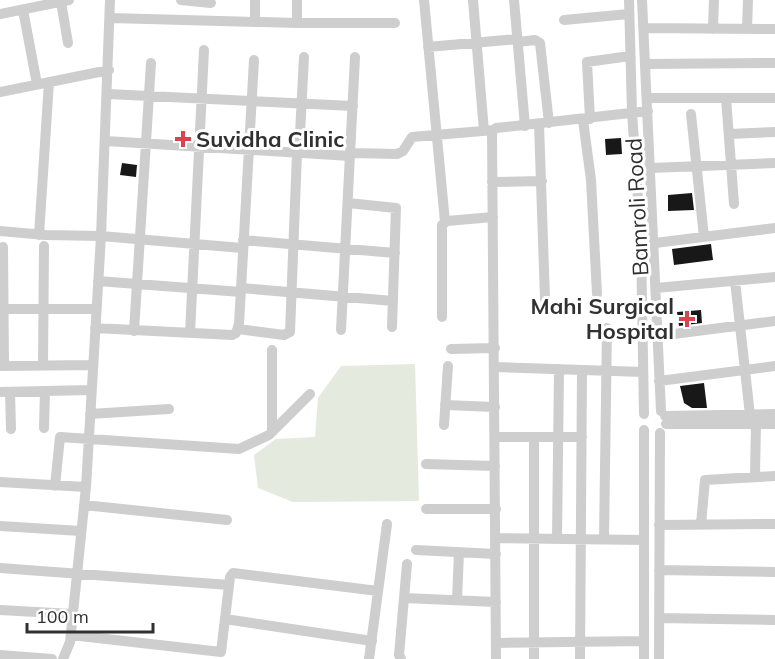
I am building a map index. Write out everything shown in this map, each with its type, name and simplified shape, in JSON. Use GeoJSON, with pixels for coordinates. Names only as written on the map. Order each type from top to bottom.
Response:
{"type":"FeatureCollection","features":[{"type":"Feature","properties":{"kind":"street"},"geometry":{"type":"LineString","coordinates":[[63,659],[69,647],[71,635],[86,488],[106,141],[110,0]]}},
{"type":"Feature","properties":{"kind":"street"},"geometry":{"type":"LineString","coordinates":[[181,0],[211,2],[210,21]]}},
{"type":"Feature","properties":{"kind":"street"},"geometry":{"type":"LineString","coordinates":[[255,0],[255,22]]}},
{"type":"Feature","properties":{"kind":"street"},"geometry":{"type":"LineString","coordinates":[[297,0],[297,23]]}},
{"type":"Feature","properties":{"kind":"street"},"geometry":{"type":"LineString","coordinates":[[424,0],[445,222],[442,229],[442,317]]}},
{"type":"Feature","properties":{"kind":"street"},"geometry":{"type":"LineString","coordinates":[[473,0],[476,42],[489,130],[492,182],[496,659]]}},
{"type":"Feature","properties":{"kind":"street"},"geometry":{"type":"LineString","coordinates":[[514,0],[525,126]]}},
{"type":"Feature","properties":{"kind":"street","name":"Bamroli Road"},"geometry":{"type":"LineString","coordinates":[[629,0],[632,112],[641,245],[644,414],[641,423],[644,430]]}},
{"type":"Feature","properties":{"kind":"street","name":"Bamroli Road"},"geometry":{"type":"LineString","coordinates":[[642,0],[663,421],[659,525],[659,659]]}},
{"type":"Feature","properties":{"kind":"street"},"geometry":{"type":"LineString","coordinates":[[713,29],[714,0]]}},
{"type":"Feature","properties":{"kind":"street"},"geometry":{"type":"LineString","coordinates":[[747,29],[748,0]]}},
{"type":"Feature","properties":{"kind":"street"},"geometry":{"type":"LineString","coordinates":[[0,14],[65,1],[68,43]]}},
{"type":"Feature","properties":{"kind":"street"},"geometry":{"type":"LineString","coordinates":[[23,10],[37,84]]}},
{"type":"Feature","properties":{"kind":"street"},"geometry":{"type":"LineString","coordinates":[[564,20],[629,14]]}},
{"type":"Feature","properties":{"kind":"street"},"geometry":{"type":"LineString","coordinates":[[111,18],[395,23]]}},
{"type":"Feature","properties":{"kind":"street"},"geometry":{"type":"LineString","coordinates":[[644,28],[775,29]]}},
{"type":"Feature","properties":{"kind":"street"},"geometry":{"type":"LineString","coordinates":[[428,48],[518,40],[537,40],[540,43],[544,124],[542,181],[546,299]]}},
{"type":"Feature","properties":{"kind":"street"},"geometry":{"type":"LineString","coordinates":[[190,333],[204,50]]}},
{"type":"Feature","properties":{"kind":"street"},"geometry":{"type":"LineString","coordinates":[[597,294],[586,119],[586,62],[630,56]]}},
{"type":"Feature","properties":{"kind":"street"},"geometry":{"type":"LineString","coordinates":[[238,329],[289,334],[304,57]]}},
{"type":"Feature","properties":{"kind":"street"},"geometry":{"type":"LineString","coordinates":[[341,330],[356,57]]}},
{"type":"Feature","properties":{"kind":"street"},"geometry":{"type":"LineString","coordinates":[[95,328],[232,335],[238,329],[254,60]]}},
{"type":"Feature","properties":{"kind":"street"},"geometry":{"type":"LineString","coordinates":[[134,331],[151,63]]}},
{"type":"Feature","properties":{"kind":"street"},"geometry":{"type":"LineString","coordinates":[[646,64],[775,63]]}},
{"type":"Feature","properties":{"kind":"street"},"geometry":{"type":"LineString","coordinates":[[0,78],[1,92],[109,70]]}},
{"type":"Feature","properties":{"kind":"street"},"geometry":{"type":"LineString","coordinates":[[39,235],[49,82]]}},
{"type":"Feature","properties":{"kind":"street"},"geometry":{"type":"LineString","coordinates":[[108,94],[353,106]]}},
{"type":"Feature","properties":{"kind":"street"},"geometry":{"type":"LineString","coordinates":[[647,98],[775,98]]}},
{"type":"Feature","properties":{"kind":"street"},"geometry":{"type":"LineString","coordinates":[[726,98],[734,204]]}},
{"type":"Feature","properties":{"kind":"street"},"geometry":{"type":"LineString","coordinates":[[106,141],[298,153],[397,154],[403,151],[412,137],[648,111]]}},
{"type":"Feature","properties":{"kind":"street"},"geometry":{"type":"LineString","coordinates":[[692,114],[704,237]]}},
{"type":"Feature","properties":{"kind":"street"},"geometry":{"type":"LineString","coordinates":[[729,134],[775,132]]}},
{"type":"Feature","properties":{"kind":"street"},"geometry":{"type":"LineString","coordinates":[[651,168],[775,163]]}},
{"type":"Feature","properties":{"kind":"street"},"geometry":{"type":"LineString","coordinates":[[492,182],[542,181]]}},
{"type":"Feature","properties":{"kind":"street"},"geometry":{"type":"LineString","coordinates":[[348,203],[396,208],[392,327]]}},
{"type":"Feature","properties":{"kind":"street"},"geometry":{"type":"LineString","coordinates":[[445,222],[493,217]]}},
{"type":"Feature","properties":{"kind":"street"},"geometry":{"type":"LineString","coordinates":[[655,243],[775,228]]}},
{"type":"Feature","properties":{"kind":"street"},"geometry":{"type":"LineString","coordinates":[[0,231],[194,242],[293,244],[395,253]]}},
{"type":"Feature","properties":{"kind":"street"},"geometry":{"type":"LineString","coordinates":[[43,366],[44,246]]}},
{"type":"Feature","properties":{"kind":"street"},"geometry":{"type":"LineString","coordinates":[[3,247],[2,366],[93,365]]}},
{"type":"Feature","properties":{"kind":"street"},"geometry":{"type":"LineString","coordinates":[[656,288],[775,277]]}},
{"type":"Feature","properties":{"kind":"street"},"geometry":{"type":"LineString","coordinates":[[98,281],[291,292],[393,301]]}},
{"type":"Feature","properties":{"kind":"street"},"geometry":{"type":"LineString","coordinates":[[735,281],[753,419],[755,476]]}},
{"type":"Feature","properties":{"kind":"street"},"geometry":{"type":"LineString","coordinates":[[2,309],[96,309]]}},
{"type":"Feature","properties":{"kind":"street"},"geometry":{"type":"LineString","coordinates":[[658,336],[775,321]]}},
{"type":"Feature","properties":{"kind":"street"},"geometry":{"type":"LineString","coordinates":[[604,539],[607,328]]}},
{"type":"Feature","properties":{"kind":"street"},"geometry":{"type":"LineString","coordinates":[[451,349],[495,348]]}},
{"type":"Feature","properties":{"kind":"street"},"geometry":{"type":"LineString","coordinates":[[272,350],[272,432]]}},
{"type":"Feature","properties":{"kind":"street"},"geometry":{"type":"LineString","coordinates":[[444,425],[448,366]]}},
{"type":"Feature","properties":{"kind":"street"},"geometry":{"type":"LineString","coordinates":[[660,381],[775,366]]}},
{"type":"Feature","properties":{"kind":"street"},"geometry":{"type":"LineString","coordinates":[[495,367],[643,372]]}},
{"type":"Feature","properties":{"kind":"street"},"geometry":{"type":"LineString","coordinates":[[557,538],[559,369]]}},
{"type":"Feature","properties":{"kind":"street"},"geometry":{"type":"LineString","coordinates":[[580,659],[582,371]]}},
{"type":"Feature","properties":{"kind":"street"},"geometry":{"type":"LineString","coordinates":[[11,429],[5,392],[91,390]]}},
{"type":"Feature","properties":{"kind":"street"},"geometry":{"type":"LineString","coordinates":[[44,428],[45,391]]}},
{"type":"Feature","properties":{"kind":"street"},"geometry":{"type":"LineString","coordinates":[[55,486],[59,439],[239,449],[272,432],[310,394]]}},
{"type":"Feature","properties":{"kind":"street"},"geometry":{"type":"LineString","coordinates":[[445,405],[495,407]]}},
{"type":"Feature","properties":{"kind":"street"},"geometry":{"type":"LineString","coordinates":[[90,414],[169,409]]}},
{"type":"Feature","properties":{"kind":"street"},"geometry":{"type":"LineString","coordinates":[[644,414],[652,409],[663,421]]}},
{"type":"Feature","properties":{"kind":"street"},"geometry":{"type":"LineString","coordinates":[[644,659],[644,430],[651,434],[663,421],[753,419],[775,414]]}},
{"type":"Feature","properties":{"kind":"street"},"geometry":{"type":"LineString","coordinates":[[753,419],[775,424]]}},
{"type":"Feature","properties":{"kind":"street"},"geometry":{"type":"LineString","coordinates":[[495,437],[582,437]]}},
{"type":"Feature","properties":{"kind":"street"},"geometry":{"type":"LineString","coordinates":[[534,437],[534,659]]}},
{"type":"Feature","properties":{"kind":"street"},"geometry":{"type":"LineString","coordinates":[[426,464],[495,466]]}},
{"type":"Feature","properties":{"kind":"street"},"geometry":{"type":"LineString","coordinates":[[701,524],[705,480],[775,476]]}},
{"type":"Feature","properties":{"kind":"street"},"geometry":{"type":"LineString","coordinates":[[0,482],[86,488]]}},
{"type":"Feature","properties":{"kind":"street"},"geometry":{"type":"LineString","coordinates":[[84,505],[227,520]]}},
{"type":"Feature","properties":{"kind":"street"},"geometry":{"type":"LineString","coordinates":[[426,509],[495,509]]}},
{"type":"Feature","properties":{"kind":"street"},"geometry":{"type":"LineString","coordinates":[[369,659],[387,524]]}},
{"type":"Feature","properties":{"kind":"street"},"geometry":{"type":"LineString","coordinates":[[659,525],[775,524]]}},
{"type":"Feature","properties":{"kind":"street"},"geometry":{"type":"LineString","coordinates":[[0,526],[81,531]]}},
{"type":"Feature","properties":{"kind":"street"},"geometry":{"type":"LineString","coordinates":[[496,538],[644,540]]}},
{"type":"Feature","properties":{"kind":"street"},"geometry":{"type":"LineString","coordinates":[[416,550],[496,554]]}},
{"type":"Feature","properties":{"kind":"street"},"geometry":{"type":"LineString","coordinates":[[457,600],[459,552]]}},
{"type":"Feature","properties":{"kind":"street"},"geometry":{"type":"LineString","coordinates":[[401,659],[399,655],[407,564]]}},
{"type":"Feature","properties":{"kind":"street"},"geometry":{"type":"LineString","coordinates":[[0,568],[229,585]]}},
{"type":"Feature","properties":{"kind":"street"},"geometry":{"type":"LineString","coordinates":[[659,570],[775,572]]}},
{"type":"Feature","properties":{"kind":"street"},"geometry":{"type":"LineString","coordinates":[[71,635],[220,652],[231,574],[235,573],[378,591]]}},
{"type":"Feature","properties":{"kind":"street"},"geometry":{"type":"LineString","coordinates":[[404,598],[496,602]]}},
{"type":"Feature","properties":{"kind":"street"},"geometry":{"type":"LineString","coordinates":[[0,610],[72,614]]}},
{"type":"Feature","properties":{"kind":"street"},"geometry":{"type":"LineString","coordinates":[[659,618],[775,620]]}},
{"type":"Feature","properties":{"kind":"street"},"geometry":{"type":"LineString","coordinates":[[225,619],[372,641]]}},
{"type":"Feature","properties":{"kind":"street"},"geometry":{"type":"LineString","coordinates":[[496,643],[644,641]]}},
{"type":"Feature","properties":{"kind":"street"},"geometry":{"type":"LineString","coordinates":[[0,655],[52,659]]}},
{"type":"Feature","properties":{"kind":"shaded area"},"geometry":{"type":"Polygon","coordinates":[[[415,364],[419,501],[293,502],[258,488],[254,455],[276,439],[315,437],[318,398],[341,366],[415,364]]]}},
{"type":"Feature","properties":{"kind":"building"},"geometry":{"type":"Polygon","coordinates":[[[621,138],[622,154],[606,155],[605,139],[621,138]]]}},
{"type":"Feature","properties":{"kind":"building"},"geometry":{"type":"Polygon","coordinates":[[[122,163],[137,165],[136,177],[120,175],[122,163]]]}},
{"type":"Feature","properties":{"kind":"building"},"geometry":{"type":"Polygon","coordinates":[[[692,193],[694,210],[668,211],[668,195],[692,193]]]}},
{"type":"Feature","properties":{"kind":"building"},"geometry":{"type":"Polygon","coordinates":[[[711,244],[713,260],[674,265],[672,249],[711,244]]]}},
{"type":"Feature","properties":{"kind":"building"},"geometry":{"type":"Polygon","coordinates":[[[701,310],[702,323],[679,326],[677,312],[701,310]]]}},
{"type":"Feature","properties":{"kind":"building"},"geometry":{"type":"Polygon","coordinates":[[[704,383],[707,408],[692,408],[684,403],[680,386],[704,383]]]}},
{"type":"Feature","properties":{"kind":"place","name":"Suvidha Clinic"},"geometry":{"type":"Point","coordinates":[183,139]}},
{"type":"Feature","properties":{"kind":"place","name":"Mahi Surgical Hospital"},"geometry":{"type":"Point","coordinates":[687,319]}}]}
